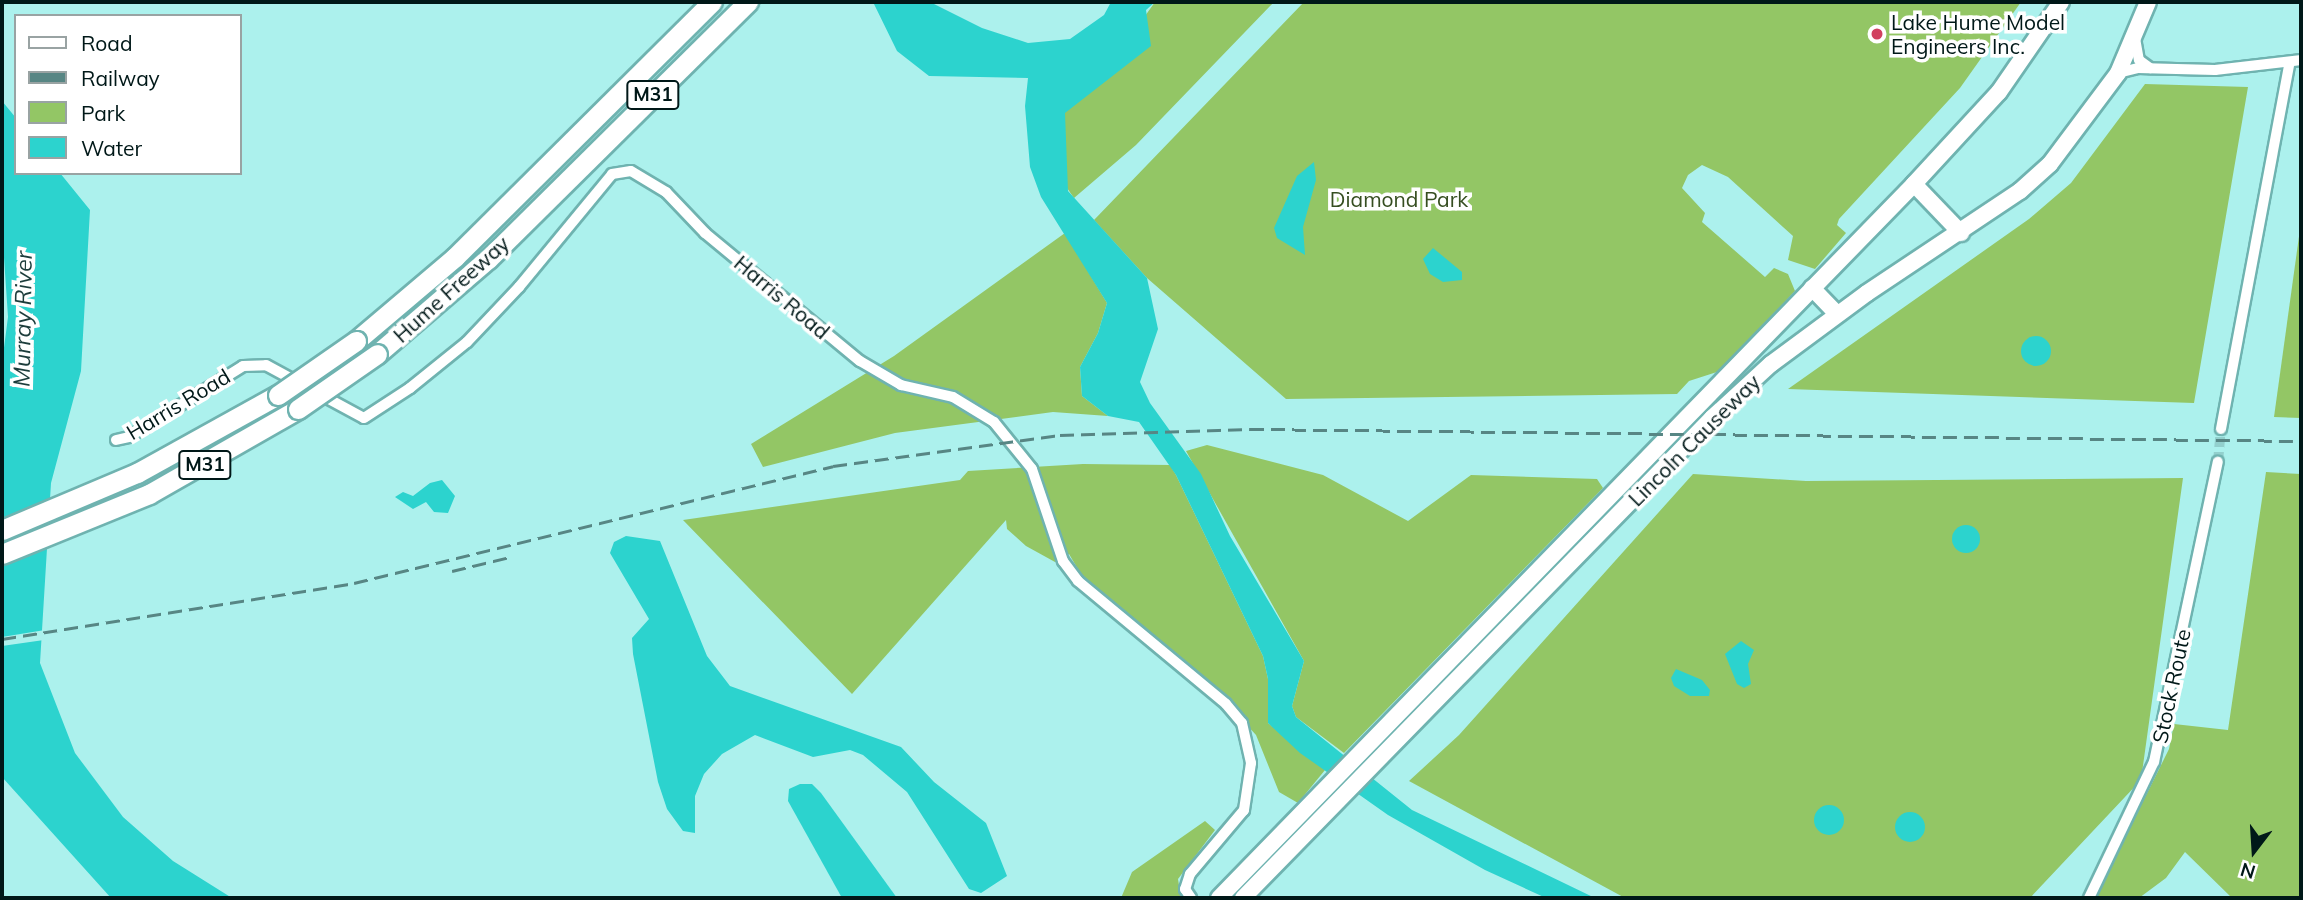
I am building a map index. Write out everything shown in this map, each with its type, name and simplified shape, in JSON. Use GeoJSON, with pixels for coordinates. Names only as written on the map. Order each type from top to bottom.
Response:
{"type":"FeatureCollection","features":[{"type":"Feature","properties":{"kind":"highway","name":"Hume Freeway"},"geometry":{"type":"LineString","coordinates":[[2,530],[112,485],[278,395],[356,341],[456,257],[712,2]]}},
{"type":"Feature","properties":{"kind":"highway","name":"Hume Freeway"},"geometry":{"type":"LineString","coordinates":[[2,554],[107,513],[186,476],[298,409],[377,354],[451,293],[748,2]]}},
{"type":"Feature","properties":{"kind":"main road","name":"Lincoln Causeway"},"geometry":{"type":"LineString","coordinates":[[1219,898],[1914,184],[1999,92],[2061,2]]}},
{"type":"Feature","properties":{"kind":"main road","name":"Lincoln Causeway"},"geometry":{"type":"LineString","coordinates":[[1243,898],[1712,418],[1771,364],[1837,314],[1961,233],[2050,164],[2076,136],[2118,74],[2148,2]]}},
{"type":"Feature","properties":{"kind":"main road"},"geometry":{"type":"LineString","coordinates":[[1914,184],[1961,233]]}},
{"type":"Feature","properties":{"kind":"main road"},"geometry":{"type":"LineString","coordinates":[[1812,288],[1837,314]]}},
{"type":"Feature","properties":{"kind":"street"},"geometry":{"type":"LineString","coordinates":[[2135,38],[2139,60],[2150,68]]}},
{"type":"Feature","properties":{"kind":"street"},"geometry":{"type":"LineString","coordinates":[[2118,74],[2150,68],[2192,71],[2289,64],[2301,60]]}},
{"type":"Feature","properties":{"kind":"street"},"geometry":{"type":"LineString","coordinates":[[2221,429],[2289,64]]}},
{"type":"Feature","properties":{"kind":"street","name":"Harris Road"},"geometry":{"type":"LineString","coordinates":[[116,440],[129,437],[243,366],[266,365],[364,418],[410,388],[467,342],[519,287],[612,174],[631,171],[666,192],[705,233],[860,361],[901,384],[953,397],[994,422],[1032,468],[1063,562],[1078,581],[1226,704],[1241,723],[1251,762],[1244,810],[1190,874],[1185,889],[1191,898]]}},
{"type":"Feature","properties":{"kind":"street","name":"Stock Route"},"geometry":{"type":"LineString","coordinates":[[2089,898],[2154,762],[2218,462]]}},
{"type":"Feature","properties":{"kind":"green space"},"geometry":{"type":"Polygon","coordinates":[[[1155,2],[1274,2],[1136,145],[1074,198],[1067,188],[1063,159],[1064,113],[1093,89],[1155,2]]]}},
{"type":"Feature","properties":{"kind":"green space","name":"Diamond Park"},"geometry":{"type":"Polygon","coordinates":[[[1304,2],[2021,2],[1960,88],[1839,219],[1837,225],[1846,233],[1815,269],[1788,260],[1793,236],[1728,177],[1702,165],[1688,175],[1682,188],[1705,213],[1702,222],[1765,277],[1774,268],[1788,274],[1795,291],[1720,371],[1689,381],[1677,394],[1286,399],[1147,278],[1094,220],[1304,2]]]}},
{"type":"Feature","properties":{"kind":"green space"},"geometry":{"type":"Polygon","coordinates":[[[2145,84],[2248,87],[2194,403],[1788,389],[2029,219],[2071,183],[2145,84]]]}},
{"type":"Feature","properties":{"kind":"green space"},"geometry":{"type":"Polygon","coordinates":[[[2301,222],[2301,418],[2274,417],[2301,222]]]}},
{"type":"Feature","properties":{"kind":"green space"},"geometry":{"type":"Polygon","coordinates":[[[1065,233],[1107,303],[1098,333],[1080,367],[1082,396],[1108,416],[1053,412],[895,433],[763,467],[751,444],[894,356],[1065,233]]]}},
{"type":"Feature","properties":{"kind":"green space"},"geometry":{"type":"Polygon","coordinates":[[[1207,445],[1323,475],[1408,521],[1471,475],[1597,479],[1603,488],[1344,753],[1296,717],[1292,706],[1304,661],[1186,451],[1207,445]]]}},
{"type":"Feature","properties":{"kind":"green space"},"geometry":{"type":"Polygon","coordinates":[[[1083,464],[1170,465],[1263,656],[1268,679],[1268,723],[1325,770],[1298,803],[1279,792],[1256,735],[1214,689],[1085,581],[1069,554],[1055,562],[1026,546],[1007,529],[1006,520],[852,694],[683,520],[960,480],[968,471],[1083,464]]]}},
{"type":"Feature","properties":{"kind":"green space"},"geometry":{"type":"Polygon","coordinates":[[[2266,472],[2301,474],[2301,898],[2232,898],[2185,852],[2166,878],[2139,898],[2095,898],[2169,749],[2174,724],[2228,730],[2266,472]]]}},
{"type":"Feature","properties":{"kind":"green space"},"geometry":{"type":"Polygon","coordinates":[[[1693,474],[1806,481],[2183,478],[2141,780],[2030,898],[1625,898],[1409,781],[1459,735],[1693,474]]]}},
{"type":"Feature","properties":{"kind":"green space"},"geometry":{"type":"Polygon","coordinates":[[[1205,821],[1215,830],[1178,879],[1181,898],[1121,898],[1132,872],[1205,821]]]}},
{"type":"Feature","properties":{"kind":"water"},"geometry":{"type":"Polygon","coordinates":[[[873,2],[930,2],[982,28],[1028,43],[1070,39],[1104,15],[1111,2],[1155,2],[1146,10],[1151,46],[1065,113],[1068,191],[1147,278],[1158,329],[1140,382],[1150,403],[1201,474],[1230,536],[1304,661],[1292,706],[1296,717],[1412,810],[1595,898],[1546,898],[1485,870],[1388,815],[1300,753],[1268,723],[1268,679],[1263,656],[1176,475],[1139,422],[1108,416],[1082,396],[1080,367],[1098,333],[1107,303],[1041,197],[1030,167],[1025,106],[1028,78],[929,76],[897,51],[873,2]]]}},
{"type":"Feature","properties":{"kind":"water","name":"Murray River"},"geometry":{"type":"Polygon","coordinates":[[[2,101],[14,116],[14,175],[62,175],[90,210],[81,371],[51,483],[40,663],[75,753],[123,817],[173,861],[232,898],[111,898],[2,777],[2,363],[8,317],[2,228],[2,101]]]}},
{"type":"Feature","properties":{"kind":"water"},"geometry":{"type":"Polygon","coordinates":[[[1314,162],[1316,180],[1303,227],[1305,255],[1277,238],[1274,228],[1297,176],[1314,162]]]}},
{"type":"Feature","properties":{"kind":"water"},"geometry":{"type":"Polygon","coordinates":[[[1433,248],[1462,272],[1462,280],[1443,282],[1430,274],[1423,259],[1433,248]]]}},
{"type":"Feature","properties":{"kind":"water"},"geometry":{"type":"Polygon","coordinates":[[[2036,336],[2042,337],[2050,345],[2050,357],[2042,365],[2036,366],[2030,365],[2022,357],[2021,351],[2022,345],[2030,337],[2036,336]]]}},
{"type":"Feature","properties":{"kind":"water"},"geometry":{"type":"Polygon","coordinates":[[[442,480],[455,496],[448,513],[434,512],[426,502],[413,509],[395,497],[403,492],[413,496],[430,483],[442,480]]]}},
{"type":"Feature","properties":{"kind":"water"},"geometry":{"type":"Polygon","coordinates":[[[1966,525],[1976,529],[1980,539],[1976,549],[1966,553],[1956,549],[1952,539],[1956,529],[1966,525]]]}},
{"type":"Feature","properties":{"kind":"water"},"geometry":{"type":"Polygon","coordinates":[[[626,536],[660,541],[707,656],[730,686],[901,747],[934,782],[986,823],[1007,876],[981,893],[969,889],[907,792],[863,755],[850,750],[813,757],[755,735],[722,754],[704,774],[695,796],[695,833],[683,831],[667,809],[658,782],[633,654],[632,638],[649,619],[610,553],[614,542],[626,536]]]}},
{"type":"Feature","properties":{"kind":"water"},"geometry":{"type":"Polygon","coordinates":[[[1741,641],[1754,650],[1748,664],[1751,684],[1744,688],[1737,684],[1725,654],[1741,641]]]}},
{"type":"Feature","properties":{"kind":"water"},"geometry":{"type":"Polygon","coordinates":[[[1676,669],[1702,680],[1710,690],[1709,696],[1690,696],[1674,686],[1671,678],[1676,669]]]}},
{"type":"Feature","properties":{"kind":"water"},"geometry":{"type":"Polygon","coordinates":[[[800,784],[812,784],[821,793],[897,898],[842,898],[788,801],[789,789],[800,784]]]}},
{"type":"Feature","properties":{"kind":"water"},"geometry":{"type":"Polygon","coordinates":[[[1829,805],[1840,809],[1844,820],[1840,831],[1829,835],[1818,831],[1814,820],[1818,809],[1829,805]]]}},
{"type":"Feature","properties":{"kind":"water"},"geometry":{"type":"Polygon","coordinates":[[[1910,812],[1921,816],[1925,827],[1921,838],[1910,842],[1899,838],[1895,827],[1899,816],[1910,812]]]}},
{"type":"Feature","properties":{"kind":"pier"},"geometry":{"type":"Polygon","coordinates":[[[45,630],[44,640],[2,646],[2,637],[45,630]]]}},
{"type":"Feature","properties":{"kind":"tunnel"},"geometry":{"type":"LineString","coordinates":[[2218,462],[2221,429]]}},
{"type":"Feature","properties":{"kind":"railway"},"geometry":{"type":"LineString","coordinates":[[2,639],[354,583],[833,466],[1060,435],[1250,429],[2301,441]]}},
{"type":"Feature","properties":{"kind":"railway"},"geometry":{"type":"LineString","coordinates":[[452,571],[510,557]]}},
{"type":"Feature","properties":{"kind":"place","name":"Lake Hume Model Engineers Inc."},"geometry":{"type":"Point","coordinates":[1877,34]}}]}
